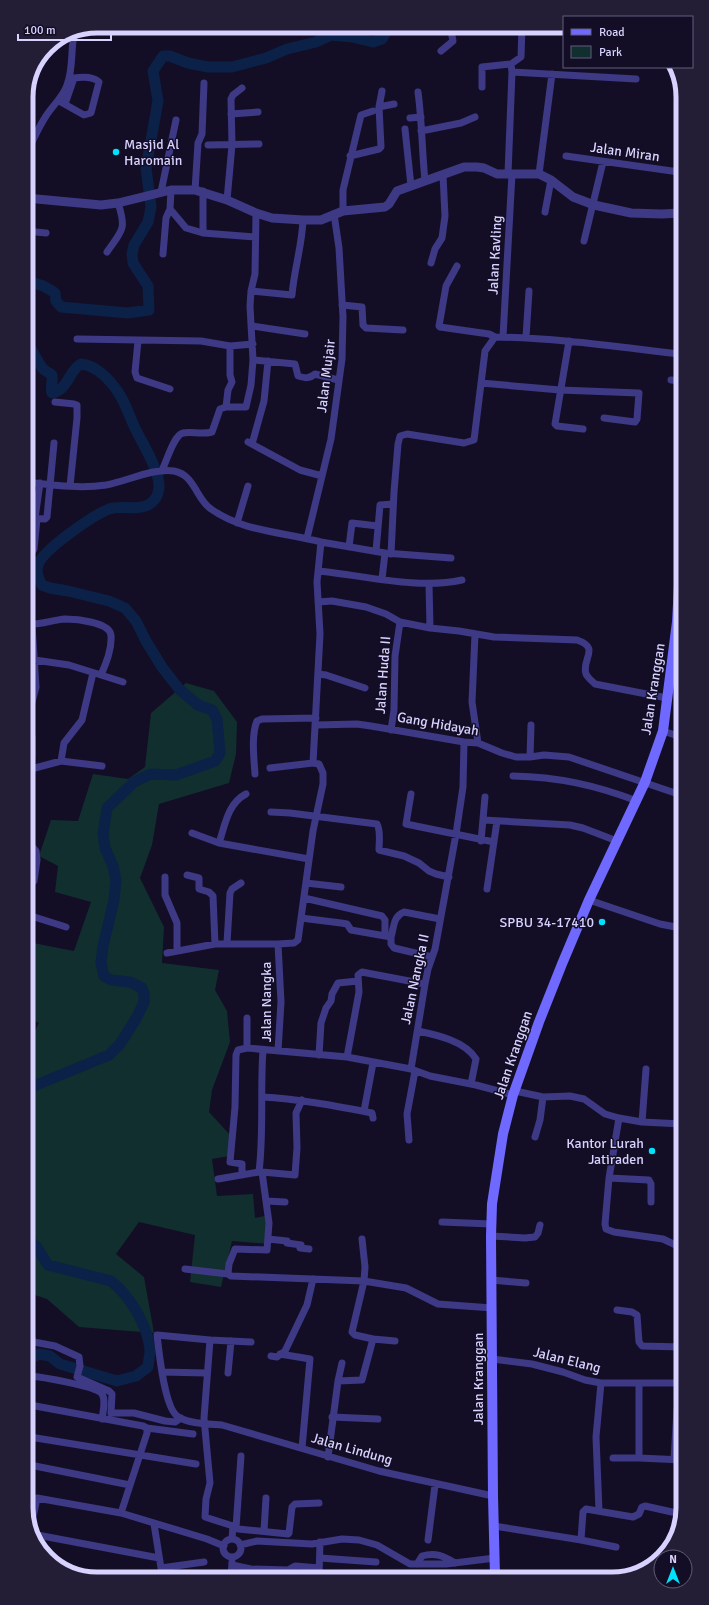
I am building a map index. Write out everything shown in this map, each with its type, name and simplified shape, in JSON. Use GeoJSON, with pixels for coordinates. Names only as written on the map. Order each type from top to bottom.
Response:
{"type":"FeatureCollection","features":[{"type":"Feature","properties":{"kind":"main road","name":"Jalan Kranggan"},"geometry":{"type":"LineString","coordinates":[[495,1572],[491,1236],[492,1204],[503,1134],[514,1093],[542,1015],[590,900],[637,801],[663,730],[676,630]]}},
{"type":"Feature","properties":{"kind":"street"},"geometry":{"type":"LineString","coordinates":[[441,51],[453,41],[451,33]]}},
{"type":"Feature","properties":{"kind":"street"},"geometry":{"type":"LineString","coordinates":[[512,68],[520,56],[522,33]]}},
{"type":"Feature","properties":{"kind":"street"},"geometry":{"type":"LineString","coordinates":[[62,103],[73,62],[72,38]]}},
{"type":"Feature","properties":{"kind":"street"},"geometry":{"type":"LineString","coordinates":[[482,87],[482,67],[512,68],[552,74],[636,79]]}},
{"type":"Feature","properties":{"kind":"street","name":"Jalan Kavling"},"geometry":{"type":"LineString","coordinates":[[499,337],[510,174],[512,68]]}},
{"type":"Feature","properties":{"kind":"street"},"geometry":{"type":"LineString","coordinates":[[539,174],[552,74]]}},
{"type":"Feature","properties":{"kind":"street"},"geometry":{"type":"LineString","coordinates":[[33,140],[44,119],[62,103],[74,78],[93,78],[97,79],[99,82],[91,113],[84,115],[62,103]]}},
{"type":"Feature","properties":{"kind":"street"},"geometry":{"type":"LineString","coordinates":[[203,233],[199,191],[198,145],[202,134],[204,83]]}},
{"type":"Feature","properties":{"kind":"street"},"geometry":{"type":"LineString","coordinates":[[227,200],[232,145],[231,99],[233,95],[242,88]]}},
{"type":"Feature","properties":{"kind":"street"},"geometry":{"type":"LineString","coordinates":[[350,156],[380,148],[376,109],[382,91]]}},
{"type":"Feature","properties":{"kind":"street"},"geometry":{"type":"LineString","coordinates":[[418,92],[425,181]]}},
{"type":"Feature","properties":{"kind":"street"},"geometry":{"type":"LineString","coordinates":[[343,211],[343,190],[361,115],[394,104]]}},
{"type":"Feature","properties":{"kind":"street"},"geometry":{"type":"LineString","coordinates":[[231,114],[258,112]]}},
{"type":"Feature","properties":{"kind":"street"},"geometry":{"type":"LineString","coordinates":[[410,118],[421,117]]}},
{"type":"Feature","properties":{"kind":"street"},"geometry":{"type":"LineString","coordinates":[[422,131],[461,123],[475,117]]}},
{"type":"Feature","properties":{"kind":"street"},"geometry":{"type":"LineString","coordinates":[[157,193],[176,120]]}},
{"type":"Feature","properties":{"kind":"street"},"geometry":{"type":"LineString","coordinates":[[405,129],[411,186]]}},
{"type":"Feature","properties":{"kind":"street"},"geometry":{"type":"LineString","coordinates":[[208,145],[259,144]]}},
{"type":"Feature","properties":{"kind":"street","name":"Jalan Miran"},"geometry":{"type":"LineString","coordinates":[[566,156],[676,172]]}},
{"type":"Feature","properties":{"kind":"street"},"geometry":{"type":"LineString","coordinates":[[584,241],[594,205],[603,162]]}},
{"type":"Feature","properties":{"kind":"street"},"geometry":{"type":"LineString","coordinates":[[33,199],[101,205],[118,203],[171,190],[199,191],[227,200],[256,213],[272,218],[321,220],[343,211],[385,207],[395,193],[411,186],[464,167],[477,167],[484,168],[497,174],[539,174],[551,180],[573,197],[594,205],[631,213],[676,213]]}},
{"type":"Feature","properties":{"kind":"street"},"geometry":{"type":"LineString","coordinates":[[431,263],[435,249],[442,238],[445,216],[442,175]]}},
{"type":"Feature","properties":{"kind":"street"},"geometry":{"type":"LineString","coordinates":[[545,212],[551,180]]}},
{"type":"Feature","properties":{"kind":"street"},"geometry":{"type":"LineString","coordinates":[[163,254],[166,218],[170,209],[171,190]]}},
{"type":"Feature","properties":{"kind":"street"},"geometry":{"type":"LineString","coordinates":[[107,252],[122,230],[123,222],[118,203]]}},
{"type":"Feature","properties":{"kind":"street"},"geometry":{"type":"LineString","coordinates":[[170,209],[186,228],[203,233],[255,237]]}},
{"type":"Feature","properties":{"kind":"street"},"geometry":{"type":"LineString","coordinates":[[162,471],[177,436],[183,433],[204,434],[212,432],[220,409],[226,407],[246,407],[251,385],[253,360],[250,306],[254,274],[256,213]]}},
{"type":"Feature","properties":{"kind":"street","name":"Jalan Mujair"},"geometry":{"type":"LineString","coordinates":[[307,538],[331,439],[344,336],[339,248],[334,214]]}},
{"type":"Feature","properties":{"kind":"street"},"geometry":{"type":"LineString","coordinates":[[251,291],[292,295],[294,273],[302,238],[303,220]]}},
{"type":"Feature","properties":{"kind":"street"},"geometry":{"type":"LineString","coordinates":[[33,232],[46,233]]}},
{"type":"Feature","properties":{"kind":"street"},"geometry":{"type":"LineString","coordinates":[[457,266],[446,286],[440,327],[489,334],[499,337],[526,337],[569,341],[676,354]]}},
{"type":"Feature","properties":{"kind":"street"},"geometry":{"type":"LineString","coordinates":[[526,337],[529,291]]}},
{"type":"Feature","properties":{"kind":"street"},"geometry":{"type":"LineString","coordinates":[[342,305],[362,307],[363,325],[366,328],[403,330]]}},
{"type":"Feature","properties":{"kind":"street"},"geometry":{"type":"LineString","coordinates":[[252,326],[304,334]]}},
{"type":"Feature","properties":{"kind":"street"},"geometry":{"type":"LineString","coordinates":[[382,579],[388,553],[400,436],[407,434],[464,443],[474,440],[485,351],[499,337]]}},
{"type":"Feature","properties":{"kind":"street"},"geometry":{"type":"LineString","coordinates":[[77,339],[201,341],[230,346],[253,344]]}},
{"type":"Feature","properties":{"kind":"street"},"geometry":{"type":"LineString","coordinates":[[138,341],[135,372],[137,378],[170,389]]}},
{"type":"Feature","properties":{"kind":"street"},"geometry":{"type":"LineString","coordinates":[[569,341],[555,425],[583,429]]}},
{"type":"Feature","properties":{"kind":"street"},"geometry":{"type":"LineString","coordinates":[[226,407],[228,390],[232,382],[230,375],[230,346]]}},
{"type":"Feature","properties":{"kind":"street"},"geometry":{"type":"LineString","coordinates":[[253,360],[295,364],[298,376],[306,378],[312,377],[315,374],[338,380]]}},
{"type":"Feature","properties":{"kind":"street"},"geometry":{"type":"LineString","coordinates":[[268,361],[264,401],[250,443],[300,470],[322,476]]}},
{"type":"Feature","properties":{"kind":"street"},"geometry":{"type":"LineString","coordinates":[[671,380],[676,381]]}},
{"type":"Feature","properties":{"kind":"street"},"geometry":{"type":"LineString","coordinates":[[481,383],[560,390],[640,393],[637,419],[635,422],[604,418]]}},
{"type":"Feature","properties":{"kind":"street"},"geometry":{"type":"LineString","coordinates":[[55,402],[77,405],[70,486]]}},
{"type":"Feature","properties":{"kind":"street"},"geometry":{"type":"LineString","coordinates":[[33,518],[45,519],[47,517],[54,443]]}},
{"type":"Feature","properties":{"kind":"street"},"geometry":{"type":"LineString","coordinates":[[33,482],[93,487],[121,482],[162,471],[176,472],[187,477],[205,504],[211,510],[237,523],[277,534],[307,538],[349,547],[388,553],[451,558]]}},
{"type":"Feature","properties":{"kind":"street"},"geometry":{"type":"LineString","coordinates":[[33,549],[33,518],[40,483]]}},
{"type":"Feature","properties":{"kind":"street"},"geometry":{"type":"LineString","coordinates":[[237,523],[248,486]]}},
{"type":"Feature","properties":{"kind":"street"},"geometry":{"type":"LineString","coordinates":[[376,551],[380,505],[393,504]]}},
{"type":"Feature","properties":{"kind":"street"},"geometry":{"type":"LineString","coordinates":[[349,547],[352,524],[378,526]]}},
{"type":"Feature","properties":{"kind":"street"},"geometry":{"type":"LineString","coordinates":[[270,768],[313,763],[320,634],[318,571],[321,542]]}},
{"type":"Feature","properties":{"kind":"street"},"geometry":{"type":"LineString","coordinates":[[318,571],[429,584],[449,583],[462,580]]}},
{"type":"Feature","properties":{"kind":"street"},"geometry":{"type":"LineString","coordinates":[[429,584],[430,628]]}},
{"type":"Feature","properties":{"kind":"street"},"geometry":{"type":"LineString","coordinates":[[318,602],[332,600],[366,607],[386,614],[400,622],[430,628],[500,638],[577,640],[588,646],[590,651],[586,667],[586,675],[594,684],[667,698]]}},
{"type":"Feature","properties":{"kind":"street"},"geometry":{"type":"LineString","coordinates":[[33,624],[66,619],[100,624],[109,630],[112,635],[107,663],[101,675]]}},
{"type":"Feature","properties":{"kind":"street","name":"Jalan Huda II"},"geometry":{"type":"LineString","coordinates":[[392,730],[395,656],[400,622]]}},
{"type":"Feature","properties":{"kind":"street"},"geometry":{"type":"LineString","coordinates":[[475,634],[472,702],[478,743]]}},
{"type":"Feature","properties":{"kind":"street"},"geometry":{"type":"LineString","coordinates":[[33,659],[69,665],[123,682]]}},
{"type":"Feature","properties":{"kind":"street"},"geometry":{"type":"LineString","coordinates":[[33,671],[36,688],[33,702]]}},
{"type":"Feature","properties":{"kind":"street"},"geometry":{"type":"LineString","coordinates":[[61,761],[64,743],[82,720],[93,673]]}},
{"type":"Feature","properties":{"kind":"street"},"geometry":{"type":"LineString","coordinates":[[318,674],[326,675],[365,688]]}},
{"type":"Feature","properties":{"kind":"street","name":"Gang Hidayah"},"geometry":{"type":"LineString","coordinates":[[255,774],[255,726],[257,721],[262,719],[357,724],[478,743],[516,757],[544,755],[568,757],[676,793]]}},
{"type":"Feature","properties":{"kind":"street"},"geometry":{"type":"LineString","coordinates":[[530,757],[531,725]]}},
{"type":"Feature","properties":{"kind":"street"},"geometry":{"type":"LineString","coordinates":[[663,730],[676,734]]}},
{"type":"Feature","properties":{"kind":"street","name":"Jalan Nangka II"},"geometry":{"type":"LineString","coordinates":[[409,1140],[407,1114],[418,1031],[425,984],[435,949],[456,834],[463,787],[464,742]]}},
{"type":"Feature","properties":{"kind":"street"},"geometry":{"type":"LineString","coordinates":[[33,768],[61,761],[102,766]]}},
{"type":"Feature","properties":{"kind":"street","name":"Jalan Nangka"},"geometry":{"type":"LineString","coordinates":[[313,763],[319,764],[322,773],[322,784],[315,816],[297,942],[278,944],[281,1002],[278,1051],[347,1057],[514,1093],[543,1097],[570,1096],[584,1099],[605,1114],[618,1118],[642,1122],[676,1124]]}},
{"type":"Feature","properties":{"kind":"street"},"geometry":{"type":"LineString","coordinates":[[513,776],[540,777],[590,785],[637,801]]}},
{"type":"Feature","properties":{"kind":"street"},"geometry":{"type":"LineString","coordinates":[[219,843],[232,805],[238,798],[246,794]]}},
{"type":"Feature","properties":{"kind":"street"},"geometry":{"type":"LineString","coordinates":[[411,794],[406,824],[456,834],[481,841],[494,842]]}},
{"type":"Feature","properties":{"kind":"street"},"geometry":{"type":"LineString","coordinates":[[481,841],[485,797]]}},
{"type":"Feature","properties":{"kind":"street"},"geometry":{"type":"LineString","coordinates":[[271,812],[377,824],[379,829],[379,850],[404,856],[419,863],[429,871],[449,877]]}},
{"type":"Feature","properties":{"kind":"street"},"geometry":{"type":"LineString","coordinates":[[484,820],[570,825],[589,830],[617,841]]}},
{"type":"Feature","properties":{"kind":"street"},"geometry":{"type":"LineString","coordinates":[[487,889],[497,821]]}},
{"type":"Feature","properties":{"kind":"street"},"geometry":{"type":"LineString","coordinates":[[192,833],[219,843],[309,859]]}},
{"type":"Feature","properties":{"kind":"street"},"geometry":{"type":"LineString","coordinates":[[33,848],[36,851],[37,860],[33,882]]}},
{"type":"Feature","properties":{"kind":"street"},"geometry":{"type":"LineString","coordinates":[[187,875],[199,878],[199,889],[209,892],[213,896],[215,944]]}},
{"type":"Feature","properties":{"kind":"street"},"geometry":{"type":"LineString","coordinates":[[165,877],[165,894],[176,923],[177,951]]}},
{"type":"Feature","properties":{"kind":"street"},"geometry":{"type":"LineString","coordinates":[[227,944],[230,893],[232,889],[241,883]]}},
{"type":"Feature","properties":{"kind":"street"},"geometry":{"type":"LineString","coordinates":[[306,883],[341,887]]}},
{"type":"Feature","properties":{"kind":"street"},"geometry":{"type":"LineString","coordinates":[[304,898],[382,916],[385,920],[388,936],[394,948],[432,958]]}},
{"type":"Feature","properties":{"kind":"street"},"geometry":{"type":"LineString","coordinates":[[590,900],[660,924],[676,927]]}},
{"type":"Feature","properties":{"kind":"street"},"geometry":{"type":"LineString","coordinates":[[388,936],[397,917],[404,912],[440,920]]}},
{"type":"Feature","properties":{"kind":"street"},"geometry":{"type":"LineString","coordinates":[[33,917],[66,927]]}},
{"type":"Feature","properties":{"kind":"street"},"geometry":{"type":"LineString","coordinates":[[301,918],[347,924],[351,930],[388,936]]}},
{"type":"Feature","properties":{"kind":"street"},"geometry":{"type":"LineString","coordinates":[[167,953],[215,944],[278,944]]}},
{"type":"Feature","properties":{"kind":"street"},"geometry":{"type":"LineString","coordinates":[[347,1057],[359,992],[358,975],[362,972],[390,976],[425,984]]}},
{"type":"Feature","properties":{"kind":"street"},"geometry":{"type":"LineString","coordinates":[[319,1055],[321,1023],[326,1008],[331,1001],[335,987],[338,983],[358,981]]}},
{"type":"Feature","properties":{"kind":"street"},"geometry":{"type":"LineString","coordinates":[[247,1018],[247,1048]]}},
{"type":"Feature","properties":{"kind":"street"},"geometry":{"type":"LineString","coordinates":[[418,1031],[454,1041],[474,1055],[476,1059],[471,1084]]}},
{"type":"Feature","properties":{"kind":"street"},"geometry":{"type":"LineString","coordinates":[[242,1175],[242,1164],[230,1162],[235,1106],[236,1055],[238,1050],[247,1048],[278,1051]]}},
{"type":"Feature","properties":{"kind":"street"},"geometry":{"type":"LineString","coordinates":[[228,1274],[229,1264],[235,1249],[267,1250],[268,1223],[261,1172],[263,1050]]}},
{"type":"Feature","properties":{"kind":"street"},"geometry":{"type":"LineString","coordinates":[[364,1112],[373,1063]]}},
{"type":"Feature","properties":{"kind":"street"},"geometry":{"type":"LineString","coordinates":[[642,1122],[646,1069]]}},
{"type":"Feature","properties":{"kind":"street"},"geometry":{"type":"LineString","coordinates":[[262,1097],[302,1100],[372,1113],[373,1118]]}},
{"type":"Feature","properties":{"kind":"street"},"geometry":{"type":"LineString","coordinates":[[534,1137],[540,1120],[543,1097]]}},
{"type":"Feature","properties":{"kind":"street"},"geometry":{"type":"LineString","coordinates":[[218,1179],[261,1172],[295,1175],[297,1148],[296,1112],[302,1100]]}},
{"type":"Feature","properties":{"kind":"street"},"geometry":{"type":"LineString","coordinates":[[618,1118],[609,1178],[605,1224],[606,1229],[614,1232],[663,1239],[676,1245]]}},
{"type":"Feature","properties":{"kind":"street"},"geometry":{"type":"LineString","coordinates":[[609,1178],[649,1180],[651,1184],[651,1202]]}},
{"type":"Feature","properties":{"kind":"street"},"geometry":{"type":"LineString","coordinates":[[266,1201],[285,1202]]}},
{"type":"Feature","properties":{"kind":"street"},"geometry":{"type":"LineString","coordinates":[[442,1222],[492,1224]]}},
{"type":"Feature","properties":{"kind":"street"},"geometry":{"type":"LineString","coordinates":[[491,1236],[525,1238],[535,1237],[540,1225]]}},
{"type":"Feature","properties":{"kind":"street"},"geometry":{"type":"LineString","coordinates":[[268,1239],[287,1241],[287,1243],[301,1245],[300,1248],[309,1249]]}},
{"type":"Feature","properties":{"kind":"street"},"geometry":{"type":"LineString","coordinates":[[362,1239],[365,1267],[364,1282],[352,1332],[355,1335],[373,1339],[395,1341]]}},
{"type":"Feature","properties":{"kind":"street"},"geometry":{"type":"LineString","coordinates":[[185,1269],[228,1274],[231,1276],[364,1282],[406,1288],[438,1304],[492,1308]]}},
{"type":"Feature","properties":{"kind":"street"},"geometry":{"type":"LineString","coordinates":[[271,1356],[277,1356],[284,1351],[307,1305],[313,1280]]}},
{"type":"Feature","properties":{"kind":"street"},"geometry":{"type":"LineString","coordinates":[[491,1280],[526,1283]]}},
{"type":"Feature","properties":{"kind":"street"},"geometry":{"type":"LineString","coordinates":[[617,1310],[632,1312],[637,1315],[639,1342],[642,1346],[676,1347]]}},
{"type":"Feature","properties":{"kind":"street"},"geometry":{"type":"LineString","coordinates":[[33,1340],[34,1342],[55,1346],[79,1357],[77,1377],[109,1391],[112,1394],[111,1413],[134,1413],[174,1422],[181,1418],[174,1413],[168,1397],[162,1372],[157,1335],[251,1342]]}},
{"type":"Feature","properties":{"kind":"street"},"geometry":{"type":"LineString","coordinates":[[338,1381],[362,1380],[373,1339]]}},
{"type":"Feature","properties":{"kind":"street"},"geometry":{"type":"LineString","coordinates":[[210,1340],[206,1373],[204,1424],[210,1483],[206,1499],[205,1517],[235,1527],[288,1534],[292,1507],[294,1504],[319,1503]]}},
{"type":"Feature","properties":{"kind":"street"},"geometry":{"type":"LineString","coordinates":[[228,1373],[231,1341]]}},
{"type":"Feature","properties":{"kind":"street"},"geometry":{"type":"LineString","coordinates":[[280,1354],[310,1359],[302,1448]]}},
{"type":"Feature","properties":{"kind":"street","name":"Jalan Elang"},"geometry":{"type":"LineString","coordinates":[[492,1359],[532,1364],[601,1383],[676,1383]]}},
{"type":"Feature","properties":{"kind":"street"},"geometry":{"type":"LineString","coordinates":[[328,1457],[332,1417],[342,1363]]}},
{"type":"Feature","properties":{"kind":"street"},"geometry":{"type":"LineString","coordinates":[[162,1372],[206,1373]]}},
{"type":"Feature","properties":{"kind":"street"},"geometry":{"type":"LineString","coordinates":[[33,1377],[85,1386],[99,1391],[103,1396],[104,1404],[102,1419]]}},
{"type":"Feature","properties":{"kind":"street"},"geometry":{"type":"LineString","coordinates":[[599,1511],[596,1437],[601,1383]]}},
{"type":"Feature","properties":{"kind":"street"},"geometry":{"type":"LineString","coordinates":[[639,1383],[639,1458]]}},
{"type":"Feature","properties":{"kind":"street"},"geometry":{"type":"LineString","coordinates":[[33,1406],[147,1428],[193,1434]]}},
{"type":"Feature","properties":{"kind":"street"},"geometry":{"type":"LineString","coordinates":[[332,1417],[378,1419]]}},
{"type":"Feature","properties":{"kind":"street","name":"Jalan Lindung"},"geometry":{"type":"LineString","coordinates":[[181,1418],[204,1424],[222,1424],[328,1457],[435,1485],[493,1496]]}},
{"type":"Feature","properties":{"kind":"street"},"geometry":{"type":"LineString","coordinates":[[613,1458],[674,1458],[676,1426]]}},
{"type":"Feature","properties":{"kind":"street"},"geometry":{"type":"LineString","coordinates":[[121,1513],[147,1433],[147,1428]]}},
{"type":"Feature","properties":{"kind":"street"},"geometry":{"type":"LineString","coordinates":[[33,1437],[196,1464]]}},
{"type":"Feature","properties":{"kind":"street"},"geometry":{"type":"LineString","coordinates":[[232,1540],[235,1527],[241,1456]]}},
{"type":"Feature","properties":{"kind":"street"},"geometry":{"type":"LineString","coordinates":[[33,1466],[130,1485]]}},
{"type":"Feature","properties":{"kind":"street"},"geometry":{"type":"LineString","coordinates":[[428,1540],[435,1485]]}},
{"type":"Feature","properties":{"kind":"street"},"geometry":{"type":"LineString","coordinates":[[34,1515],[37,1498],[121,1513],[207,1539],[224,1546]]}},
{"type":"Feature","properties":{"kind":"street"},"geometry":{"type":"LineString","coordinates":[[264,1531],[266,1498]]}},
{"type":"Feature","properties":{"kind":"street"},"geometry":{"type":"LineString","coordinates":[[581,1540],[583,1512],[586,1509],[633,1517],[639,1514],[642,1507],[645,1506],[675,1513]]}},
{"type":"Feature","properties":{"kind":"street"},"geometry":{"type":"LineString","coordinates":[[154,1524],[161,1572]]}},
{"type":"Feature","properties":{"kind":"street"},"geometry":{"type":"LineString","coordinates":[[494,1526],[616,1547]]}},
{"type":"Feature","properties":{"kind":"street"},"geometry":{"type":"LineString","coordinates":[[40,1535],[159,1558]]}},
{"type":"Feature","properties":{"kind":"street"},"geometry":{"type":"LineString","coordinates":[[240,1545],[257,1541],[312,1544],[342,1539],[359,1540],[377,1545],[410,1564],[416,1564],[422,1556],[428,1554],[445,1557],[455,1563],[495,1558]]}},
{"type":"Feature","properties":{"kind":"street"},"geometry":{"type":"LineString","coordinates":[[232,1557],[225,1553],[224,1546],[227,1541],[237,1541],[240,1545]]}},
{"type":"Feature","properties":{"kind":"street"},"geometry":{"type":"LineString","coordinates":[[320,1542],[320,1572]]}},
{"type":"Feature","properties":{"kind":"street"},"geometry":{"type":"LineString","coordinates":[[232,1557],[239,1553],[240,1545]]}},
{"type":"Feature","properties":{"kind":"street"},"geometry":{"type":"LineString","coordinates":[[231,1572],[232,1557]]}},
{"type":"Feature","properties":{"kind":"street"},"geometry":{"type":"LineString","coordinates":[[320,1558],[376,1562]]}},
{"type":"Feature","properties":{"kind":"street"},"geometry":{"type":"LineString","coordinates":[[161,1568],[204,1562]]}},
{"type":"Feature","properties":{"kind":"street"},"geometry":{"type":"LineString","coordinates":[[232,1565],[251,1569],[288,1570],[295,1566],[320,1568]]}},
{"type":"Feature","properties":{"kind":"green space"},"geometry":{"type":"Polygon","coordinates":[[[186,683],[214,691],[237,722],[236,754],[229,783],[159,804],[152,845],[140,878],[164,927],[162,963],[219,970],[215,990],[227,1011],[230,1042],[212,1090],[209,1112],[231,1136],[229,1156],[212,1159],[217,1196],[253,1194],[255,1218],[270,1215],[269,1244],[232,1241],[221,1287],[190,1282],[195,1235],[139,1222],[116,1254],[144,1277],[154,1333],[79,1327],[47,1299],[33,1294],[33,1034],[39,1023],[33,1020],[33,943],[74,951],[91,902],[55,892],[58,866],[39,856],[51,820],[78,821],[93,774],[128,779],[145,767],[151,713],[186,683]]]}},
{"type":"Feature","properties":{"kind":"waterway"},"geometry":{"type":"LineString","coordinates":[[33,283],[45,287],[55,293],[56,301],[61,307],[128,313],[149,310],[148,286],[133,263],[132,254],[134,245],[148,222],[151,207],[146,168],[158,101],[153,71],[163,56],[170,56],[188,63],[208,67],[232,67],[266,58],[287,49],[316,42],[331,35],[352,37],[373,42],[382,39],[385,33]]}},
{"type":"Feature","properties":{"kind":"waterway"},"geometry":{"type":"LineString","coordinates":[[33,352],[43,369],[52,375],[52,393],[62,388],[73,371],[81,364],[97,370],[111,383],[123,400],[134,426],[150,456],[159,487],[155,499],[150,504],[133,508],[121,507],[109,509],[81,525],[58,542],[38,565],[38,577],[42,585],[50,588],[109,601],[125,608],[136,621],[162,667],[179,689],[198,705],[212,710],[217,719],[220,753],[215,761],[176,775],[151,774],[134,782],[107,808],[103,834],[105,848],[113,866],[116,880],[114,900],[103,946],[101,963],[104,976],[111,980],[130,982],[142,988],[144,1002],[137,1017],[120,1044],[109,1055],[33,1086]]}},
{"type":"Feature","properties":{"kind":"waterway"},"geometry":{"type":"LineString","coordinates":[[33,1244],[36,1246],[48,1265],[111,1281],[132,1304],[146,1332],[150,1351],[148,1367],[136,1376],[117,1381],[60,1364],[50,1356],[39,1354],[33,1357]]}},
{"type":"Feature","properties":{"kind":"place","name":"Masjid Al Haromain"},"geometry":{"type":"Point","coordinates":[116,152]}},
{"type":"Feature","properties":{"kind":"place","name":"SPBU 34-17410"},"geometry":{"type":"Point","coordinates":[602,922]}},
{"type":"Feature","properties":{"kind":"place","name":"Kantor Lurah Jatiraden"},"geometry":{"type":"Point","coordinates":[652,1151]}}]}
